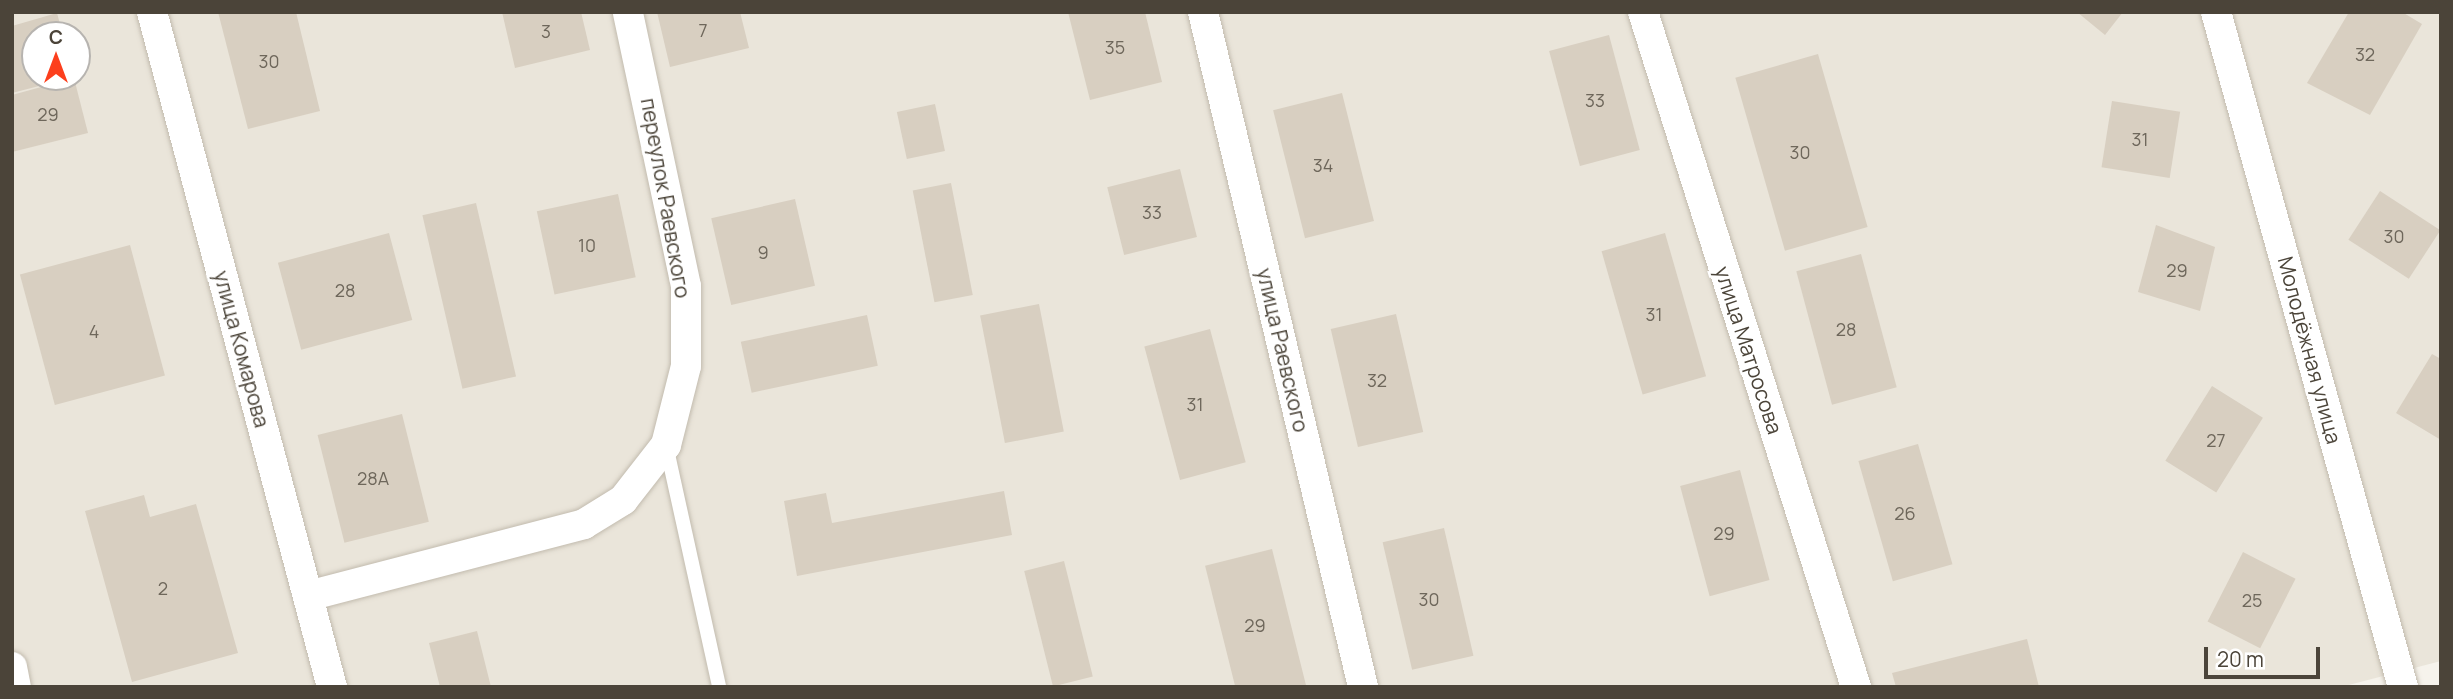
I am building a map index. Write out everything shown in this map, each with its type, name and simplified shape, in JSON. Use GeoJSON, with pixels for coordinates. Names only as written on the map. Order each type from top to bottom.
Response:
{"type":"FeatureCollection","features":[{"type":"Feature","properties":{"kind":"street","name":"улица Комарова"},"geometry":{"type":"LineString","coordinates":[[152,12],[332,687]]}},
{"type":"Feature","properties":{"kind":"street","name":"переулок Раевского"},"geometry":{"type":"LineString","coordinates":[[308,596],[584,524],[623,500],[666,445],[686,366],[686,286],[628,12]]}},
{"type":"Feature","properties":{"kind":"street","name":"улица Раевского"},"geometry":{"type":"LineString","coordinates":[[1203,12],[1363,687]]}},
{"type":"Feature","properties":{"kind":"street","name":"улица Матросова"},"geometry":{"type":"LineString","coordinates":[[1643,12],[1856,687]]}},
{"type":"Feature","properties":{"kind":"street","name":"Молодёжная улица"},"geometry":{"type":"LineString","coordinates":[[2217,12],[2403,687]]}},
{"type":"Feature","properties":{"kind":"street"},"geometry":{"type":"LineString","coordinates":[[12,667],[16,687]]}},
{"type":"Feature","properties":{"kind":"lane"},"geometry":{"type":"LineString","coordinates":[[666,445],[719,687]]}},
{"type":"Feature","properties":{"kind":"shaded area"},"geometry":{"type":"Polygon","coordinates":[[[12,12],[2441,12],[2441,661],[2341,687],[12,687],[12,12]]]}},
{"type":"Feature","properties":{"kind":"building"},"geometry":{"type":"Polygon","coordinates":[[[218,12],[296,12],[320,111],[248,129],[218,12]]]}},
{"type":"Feature","properties":{"kind":"building"},"geometry":{"type":"Polygon","coordinates":[[[502,12],[581,12],[590,50],[515,68],[502,12]]]}},
{"type":"Feature","properties":{"kind":"building"},"geometry":{"type":"Polygon","coordinates":[[[657,12],[740,12],[749,48],[670,67],[657,12]]]}},
{"type":"Feature","properties":{"kind":"building"},"geometry":{"type":"Polygon","coordinates":[[[1068,12],[1145,12],[1162,82],[1090,100],[1068,12]]]}},
{"type":"Feature","properties":{"kind":"building"},"geometry":{"type":"Polygon","coordinates":[[[2077,12],[2123,12],[2105,35],[2077,12]]]}},
{"type":"Feature","properties":{"kind":"building"},"geometry":{"type":"Polygon","coordinates":[[[2349,12],[2402,12],[2422,24],[2370,115],[2307,83],[2349,12]]]}},
{"type":"Feature","properties":{"kind":"building"},"geometry":{"type":"Polygon","coordinates":[[[57,13],[59,21],[29,21],[57,13]]]}},
{"type":"Feature","properties":{"kind":"building"},"geometry":{"type":"Polygon","coordinates":[[[21,23],[21,91],[12,93],[12,26],[21,23]]]}},
{"type":"Feature","properties":{"kind":"building"},"geometry":{"type":"Polygon","coordinates":[[[1609,35],[1640,150],[1580,166],[1549,51],[1609,35]]]}},
{"type":"Feature","properties":{"kind":"building"},"geometry":{"type":"Polygon","coordinates":[[[1818,54],[1868,227],[1785,251],[1735,78],[1818,54]]]}},
{"type":"Feature","properties":{"kind":"building"},"geometry":{"type":"Polygon","coordinates":[[[27,91],[77,91],[88,133],[12,152],[12,95],[27,91]]]}},
{"type":"Feature","properties":{"kind":"building"},"geometry":{"type":"Polygon","coordinates":[[[1342,93],[1374,221],[1305,238],[1273,110],[1342,93]]]}},
{"type":"Feature","properties":{"kind":"building"},"geometry":{"type":"Polygon","coordinates":[[[2112,101],[2180,112],[2170,178],[2102,167],[2112,101]]]}},
{"type":"Feature","properties":{"kind":"building"},"geometry":{"type":"Polygon","coordinates":[[[935,104],[945,151],[907,159],[897,112],[935,104]]]}},
{"type":"Feature","properties":{"kind":"building"},"geometry":{"type":"Polygon","coordinates":[[[1180,169],[1197,237],[1124,255],[1107,187],[1180,169]]]}},
{"type":"Feature","properties":{"kind":"building"},"geometry":{"type":"Polygon","coordinates":[[[951,183],[973,295],[934,302],[913,190],[951,183]]]}},
{"type":"Feature","properties":{"kind":"building"},"geometry":{"type":"Polygon","coordinates":[[[2380,191],[2440,230],[2409,279],[2348,240],[2380,191]]]}},
{"type":"Feature","properties":{"kind":"building"},"geometry":{"type":"Polygon","coordinates":[[[618,194],[636,277],[554,294],[537,211],[618,194]]]}},
{"type":"Feature","properties":{"kind":"building"},"geometry":{"type":"Polygon","coordinates":[[[795,199],[815,286],[731,305],[711,218],[795,199]]]}},
{"type":"Feature","properties":{"kind":"building"},"geometry":{"type":"Polygon","coordinates":[[[476,203],[516,376],[462,389],[422,215],[476,203]]]}},
{"type":"Feature","properties":{"kind":"building"},"geometry":{"type":"Polygon","coordinates":[[[2156,225],[2215,247],[2200,311],[2138,292],[2156,225]]]}},
{"type":"Feature","properties":{"kind":"building"},"geometry":{"type":"Polygon","coordinates":[[[389,233],[412,320],[301,350],[278,263],[389,233]]]}},
{"type":"Feature","properties":{"kind":"building"},"geometry":{"type":"Polygon","coordinates":[[[1665,233],[1706,376],[1643,394],[1602,251],[1665,233]]]}},
{"type":"Feature","properties":{"kind":"building"},"geometry":{"type":"Polygon","coordinates":[[[130,245],[165,375],[55,405],[20,275],[130,245]]]}},
{"type":"Feature","properties":{"kind":"building"},"geometry":{"type":"Polygon","coordinates":[[[1861,254],[1897,387],[1832,405],[1796,271],[1861,254]]]}},
{"type":"Feature","properties":{"kind":"building"},"geometry":{"type":"Polygon","coordinates":[[[1039,304],[1064,432],[1005,443],[980,315],[1039,304]]]}},
{"type":"Feature","properties":{"kind":"building"},"geometry":{"type":"Polygon","coordinates":[[[1396,314],[1423,432],[1358,447],[1331,329],[1396,314]]]}},
{"type":"Feature","properties":{"kind":"building"},"geometry":{"type":"Polygon","coordinates":[[[867,315],[878,366],[752,393],[741,342],[867,315]]]}},
{"type":"Feature","properties":{"kind":"building"},"geometry":{"type":"Polygon","coordinates":[[[1210,329],[1246,462],[1180,480],[1144,347],[1210,329]]]}},
{"type":"Feature","properties":{"kind":"building"},"geometry":{"type":"Polygon","coordinates":[[[2432,354],[2441,359],[2441,440],[2396,413],[2432,354]]]}},
{"type":"Feature","properties":{"kind":"building"},"geometry":{"type":"Polygon","coordinates":[[[2212,386],[2263,418],[2216,492],[2165,461],[2212,386]]]}},
{"type":"Feature","properties":{"kind":"building"},"geometry":{"type":"Polygon","coordinates":[[[402,414],[429,522],[344,543],[318,435],[402,414]]]}},
{"type":"Feature","properties":{"kind":"building"},"geometry":{"type":"Polygon","coordinates":[[[1918,444],[1952,564],[1893,581],[1858,461],[1918,444]]]}},
{"type":"Feature","properties":{"kind":"building"},"geometry":{"type":"Polygon","coordinates":[[[1740,470],[1770,580],[1710,596],[1680,486],[1740,470]]]}},
{"type":"Feature","properties":{"kind":"building"},"geometry":{"type":"Polygon","coordinates":[[[1004,491],[1012,535],[797,576],[784,501],[826,493],[832,523],[1004,491]]]}},
{"type":"Feature","properties":{"kind":"building"},"geometry":{"type":"Polygon","coordinates":[[[144,495],[150,517],[196,504],[238,653],[132,682],[85,511],[144,495]]]}},
{"type":"Feature","properties":{"kind":"building"},"geometry":{"type":"Polygon","coordinates":[[[1444,528],[1473,656],[1412,670],[1383,542],[1444,528]]]}},
{"type":"Feature","properties":{"kind":"building"},"geometry":{"type":"Polygon","coordinates":[[[1272,549],[1306,686],[1235,687],[1205,566],[1272,549]]]}},
{"type":"Feature","properties":{"kind":"building"},"geometry":{"type":"Polygon","coordinates":[[[2243,552],[2296,579],[2260,648],[2208,621],[2243,552]]]}},
{"type":"Feature","properties":{"kind":"building"},"geometry":{"type":"Polygon","coordinates":[[[1064,561],[1093,676],[1053,686],[1024,571],[1064,561]]]}},
{"type":"Feature","properties":{"kind":"building"},"geometry":{"type":"Polygon","coordinates":[[[477,631],[491,687],[440,687],[429,643],[477,631]]]}},
{"type":"Feature","properties":{"kind":"building"},"geometry":{"type":"Polygon","coordinates":[[[2027,639],[2039,687],[1896,687],[1892,673],[2027,639]]]}}]}
